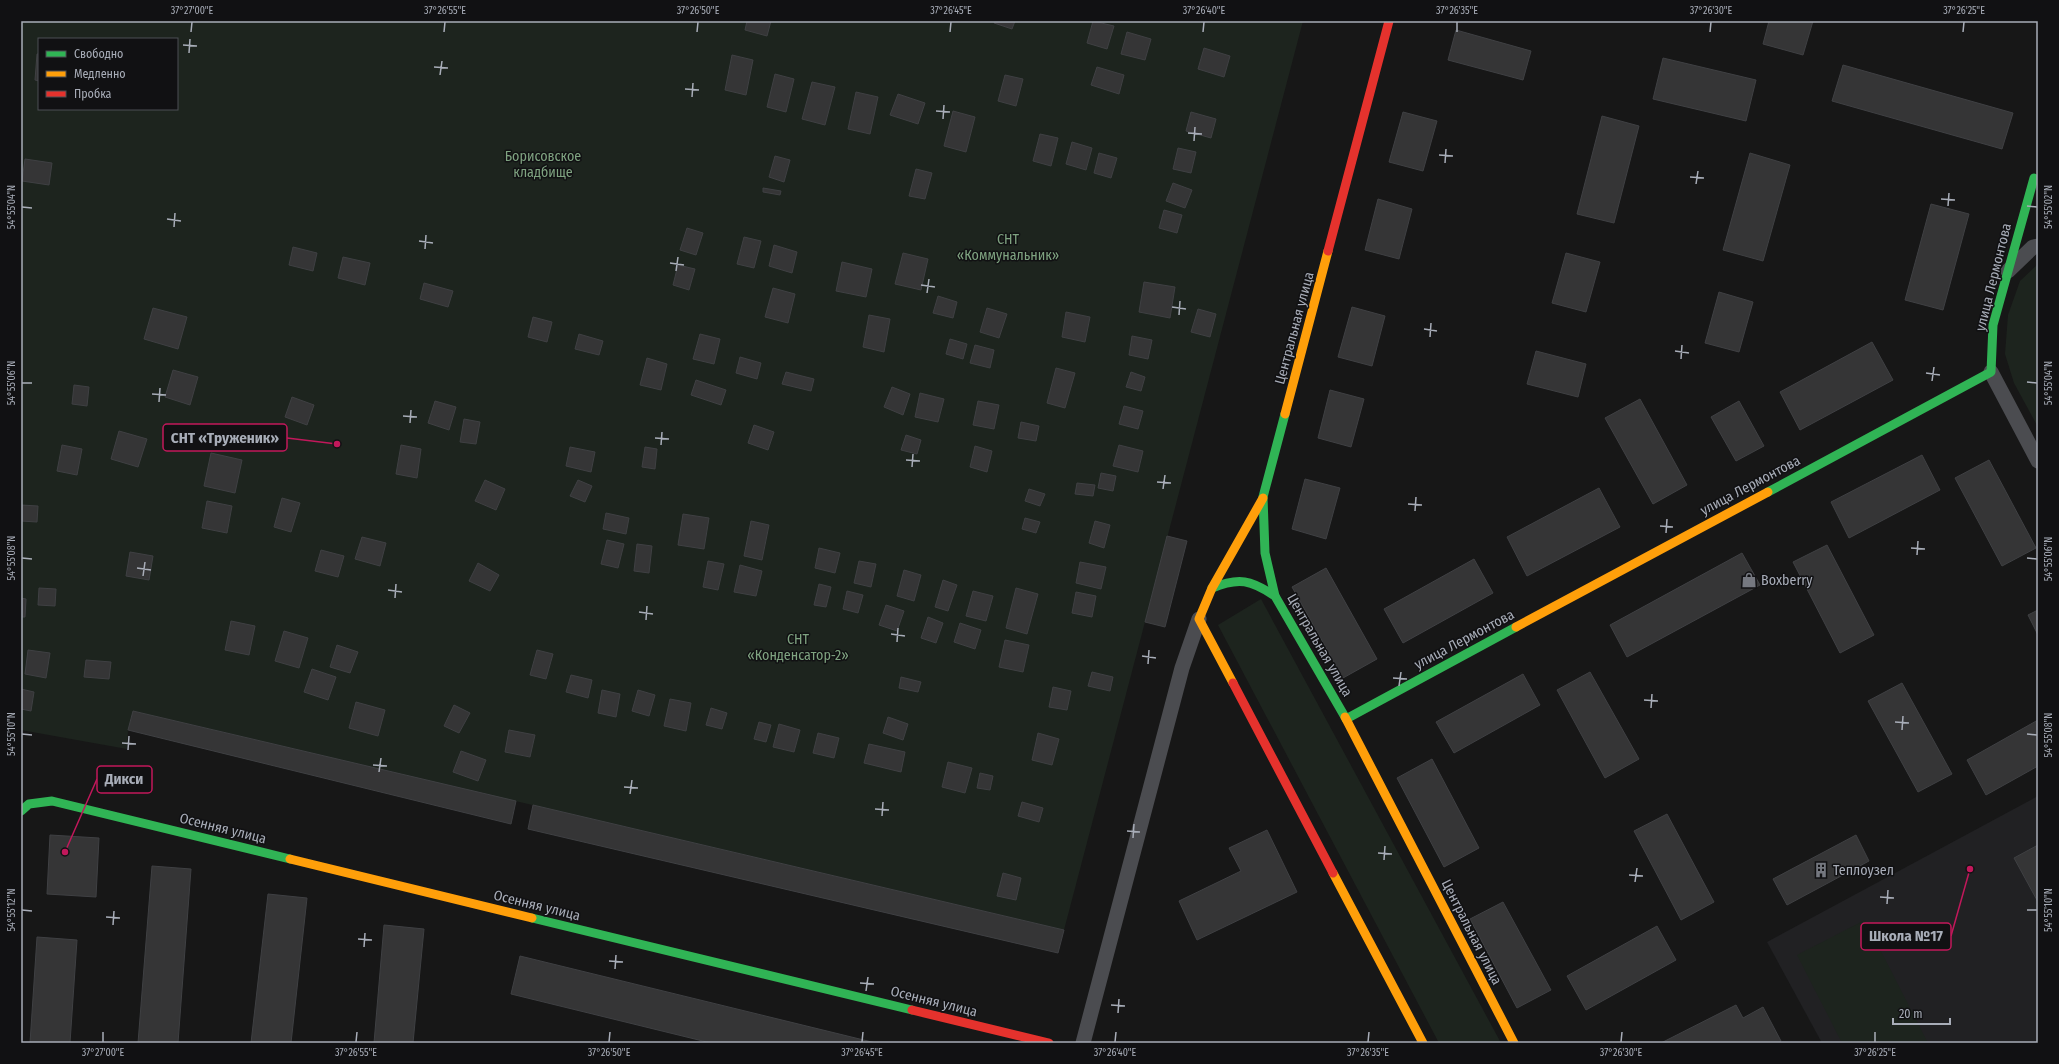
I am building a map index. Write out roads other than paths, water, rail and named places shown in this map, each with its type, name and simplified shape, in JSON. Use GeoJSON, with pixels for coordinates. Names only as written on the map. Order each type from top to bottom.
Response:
{"type":"FeatureCollection","features":[{"type":"Feature","properties":{"kind":"street","name":"Центральная улица"},"geometry":{"type":"LineString","coordinates":[[1389,21],[1263,497],[1265,553],[1275,596],[1346,718],[1514,1043]]}},
{"type":"Feature","properties":{"kind":"street","name":"улица Лермонтова"},"geometry":{"type":"LineString","coordinates":[[1346,718],[1991,372],[1993,326],[2034,178]]}},
{"type":"Feature","properties":{"kind":"street"},"geometry":{"type":"LineString","coordinates":[[2007,272],[2033,247],[2038,246]]}},
{"type":"Feature","properties":{"kind":"street"},"geometry":{"type":"LineString","coordinates":[[1991,372],[2038,461]]}},
{"type":"Feature","properties":{"kind":"street"},"geometry":{"type":"LineString","coordinates":[[1083,1043],[1182,668],[1199,619],[1212,588],[1263,497]]}},
{"type":"Feature","properties":{"kind":"street"},"geometry":{"type":"LineString","coordinates":[[1212,588],[1222,583],[1239,580],[1256,583],[1275,596]]}},
{"type":"Feature","properties":{"kind":"street"},"geometry":{"type":"LineString","coordinates":[[1199,619],[1423,1043]]}},
{"type":"Feature","properties":{"kind":"street","name":"Осенняя улица"},"geometry":{"type":"LineString","coordinates":[[21,811],[29,804],[52,802],[1049,1043]]}},
{"type":"Feature","properties":{"kind":"place","name":"СНТ «Труженик»"},"geometry":{"type":"Point","coordinates":[337,444]}},
{"type":"Feature","properties":{"kind":"place","name":"Boxberry"},"geometry":{"type":"Point","coordinates":[1749,580]}},
{"type":"Feature","properties":{"kind":"place","name":"Дикси"},"geometry":{"type":"Point","coordinates":[65,852]}},
{"type":"Feature","properties":{"kind":"place","name":"Школа №17"},"geometry":{"type":"Point","coordinates":[1970,869]}},
{"type":"Feature","properties":{"kind":"place","name":"Теплоузел"},"geometry":{"type":"Point","coordinates":[1821,870]}},
{"type":"Feature","properties":{"kind":"park label","name":"Борисовское кладбище"},"geometry":{"type":"Point","coordinates":[543,164]}},
{"type":"Feature","properties":{"kind":"park label","name":"СНТ «Коммунальник»"},"geometry":{"type":"Point","coordinates":[1008,248]}},
{"type":"Feature","properties":{"kind":"park label","name":"СНТ «Конденсатор-2»"},"geometry":{"type":"Point","coordinates":[798,648]}}]}
